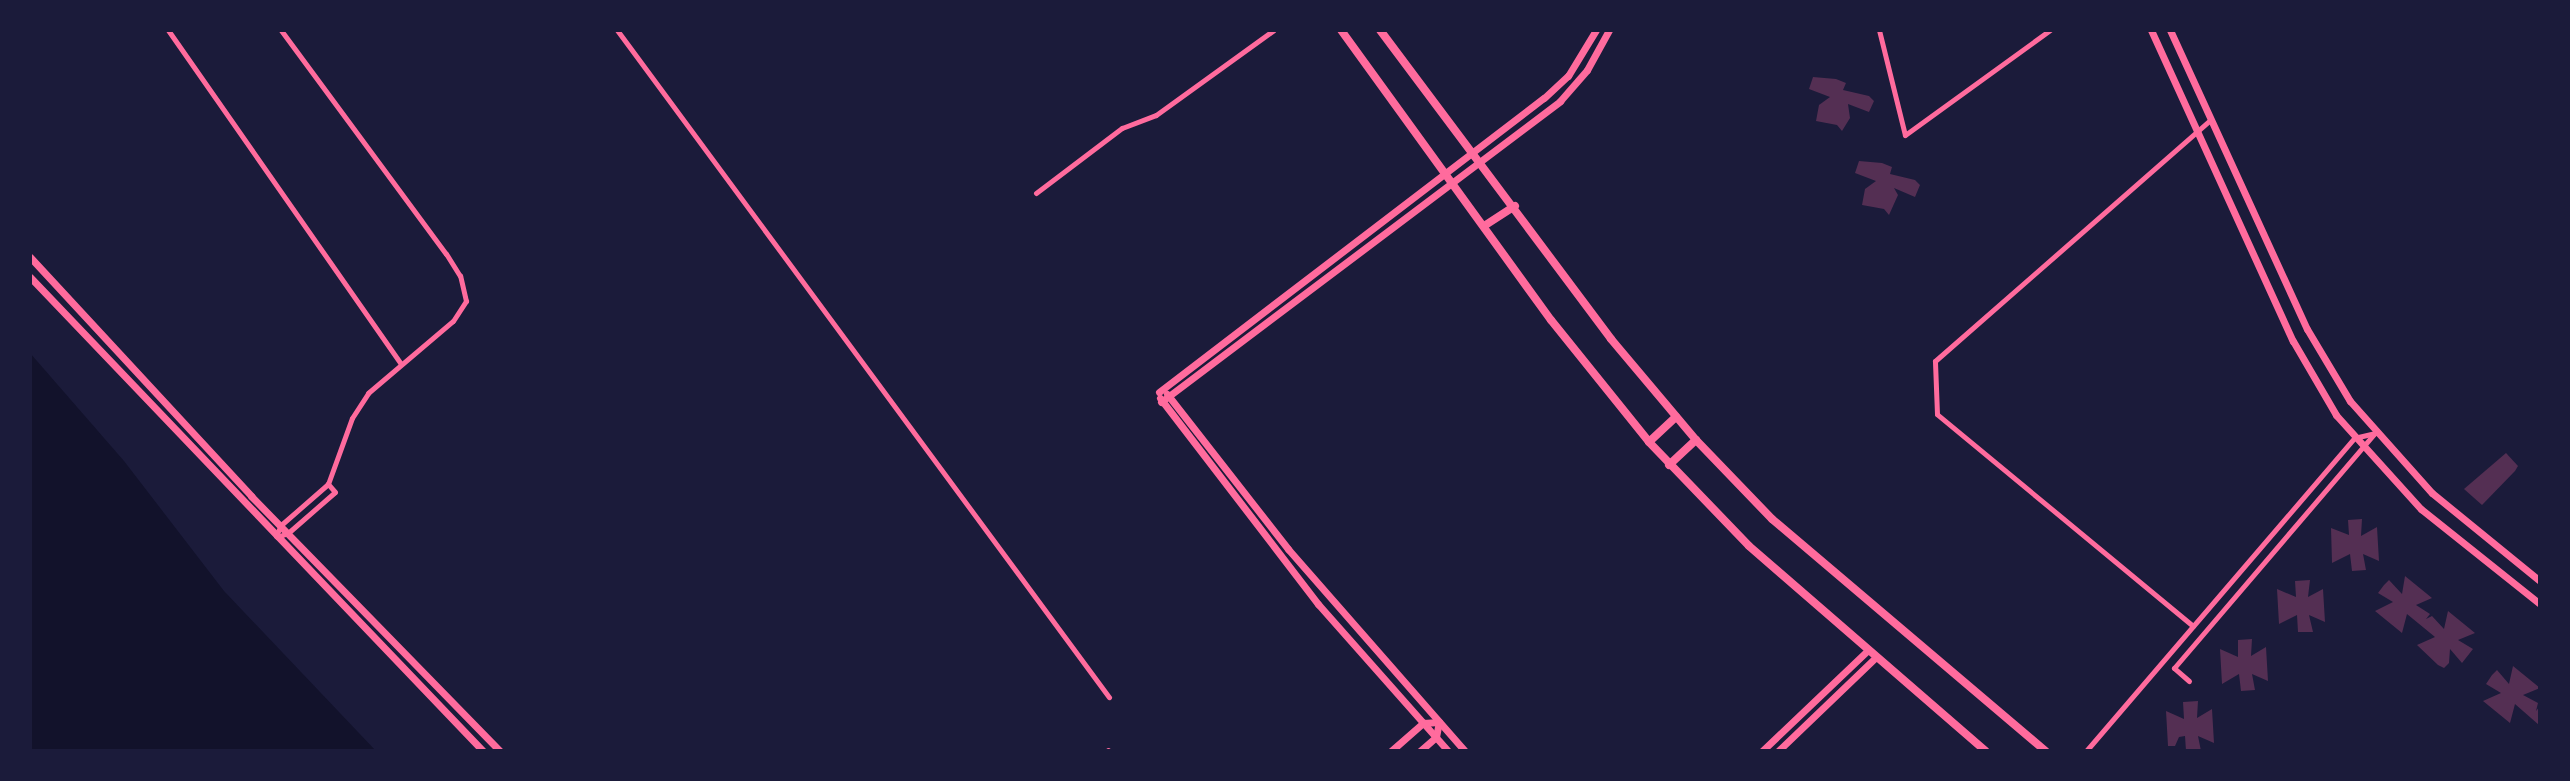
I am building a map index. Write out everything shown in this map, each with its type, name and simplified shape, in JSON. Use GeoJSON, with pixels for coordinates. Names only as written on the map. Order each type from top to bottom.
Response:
{"type":"FeatureCollection","features":[{"type":"Feature","properties":{"kind":"main road"},"geometry":{"type":"LineString","coordinates":[[1341,30],[1584,364],[1669,465],[1749,546],[1986,751]]}},
{"type":"Feature","properties":{"kind":"main road"},"geometry":{"type":"LineString","coordinates":[[1380,30],[1482,160],[1594,317],[1696,440],[1792,537],[2046,751]]}},
{"type":"Feature","properties":{"kind":"main road"},"geometry":{"type":"LineString","coordinates":[[1159,392],[1568,76],[1596,30]]}},
{"type":"Feature","properties":{"kind":"main road"},"geometry":{"type":"LineString","coordinates":[[1161,402],[1482,160],[1576,85],[1609,30]]}},
{"type":"Feature","properties":{"kind":"main road"},"geometry":{"type":"LineString","coordinates":[[2151,30],[2195,133],[2293,341],[2354,438],[2421,509],[2540,604]]}},
{"type":"Feature","properties":{"kind":"main road"},"geometry":{"type":"LineString","coordinates":[[2170,30],[2209,121],[2307,329],[2375,433],[2432,493],[2540,581]]}},
{"type":"Feature","properties":{"kind":"main road"},"geometry":{"type":"LineString","coordinates":[[1484,226],[1515,206]]}},
{"type":"Feature","properties":{"kind":"main road"},"geometry":{"type":"LineString","coordinates":[[30,257],[288,533],[500,751]]}},
{"type":"Feature","properties":{"kind":"main road"},"geometry":{"type":"LineString","coordinates":[[30,277],[483,751]]}},
{"type":"Feature","properties":{"kind":"main road"},"geometry":{"type":"LineString","coordinates":[[1159,392],[1170,395],[1288,549],[1465,751]]}},
{"type":"Feature","properties":{"kind":"main road"},"geometry":{"type":"LineString","coordinates":[[1159,392],[1161,402],[1318,604],[1448,751]]}},
{"type":"Feature","properties":{"kind":"main road"},"geometry":{"type":"LineString","coordinates":[[1649,442],[1676,417]]}},
{"type":"Feature","properties":{"kind":"main road"},"geometry":{"type":"LineString","coordinates":[[1669,465],[1696,440]]}},
{"type":"Feature","properties":{"kind":"main road"},"geometry":{"type":"LineString","coordinates":[[1762,751],[1867,651]]}},
{"type":"Feature","properties":{"kind":"main road"},"geometry":{"type":"LineString","coordinates":[[1778,751],[1875,658]]}},
{"type":"Feature","properties":{"kind":"main road"},"geometry":{"type":"LineString","coordinates":[[1391,751],[1423,723],[1439,722]]}},
{"type":"Feature","properties":{"kind":"main road"},"geometry":{"type":"LineString","coordinates":[[1420,751],[1436,737],[1439,722]]}},
{"type":"Feature","properties":{"kind":"street"},"geometry":{"type":"LineString","coordinates":[[168,30],[401,364]]}},
{"type":"Feature","properties":{"kind":"street"},"geometry":{"type":"LineString","coordinates":[[276,537],[281,525],[328,484],[360,403],[463,311],[460,276],[281,30]]}},
{"type":"Feature","properties":{"kind":"street"},"geometry":{"type":"LineString","coordinates":[[617,30],[1109,697]]}},
{"type":"Feature","properties":{"kind":"street"},"geometry":{"type":"LineString","coordinates":[[1036,193],[1122,128],[1156,115],[1274,30]]}},
{"type":"Feature","properties":{"kind":"street"},"geometry":{"type":"LineString","coordinates":[[1879,30],[1905,135],[2050,30]]}},
{"type":"Feature","properties":{"kind":"street"},"geometry":{"type":"LineString","coordinates":[[2193,626],[1937,414],[1935,361],[2209,121]]}},
{"type":"Feature","properties":{"kind":"street"},"geometry":{"type":"LineString","coordinates":[[2086,751],[2354,438],[2375,433]]}},
{"type":"Feature","properties":{"kind":"street"},"geometry":{"type":"LineString","coordinates":[[2189,681],[2174,668],[2375,433]]}},
{"type":"Feature","properties":{"kind":"street"},"geometry":{"type":"LineString","coordinates":[[276,537],[288,533],[335,492],[328,484]]}},
{"type":"Feature","properties":{"kind":"shaded area"},"geometry":{"type":"Polygon","coordinates":[[[30,353],[124,461],[224,591],[376,751],[30,751],[30,353]]]}},
{"type":"Feature","properties":{"kind":"building"},"geometry":{"type":"Polygon","coordinates":[[[1813,77],[1836,79],[1846,83],[1843,90],[1869,96],[1874,101],[1869,112],[1848,104],[1850,118],[1842,131],[1837,125],[1816,121],[1819,105],[1830,97],[1809,89],[1813,77]]]}},
{"type":"Feature","properties":{"kind":"building"},"geometry":{"type":"Polygon","coordinates":[[[1859,161],[1882,163],[1892,167],[1890,174],[1915,180],[1920,185],[1915,197],[1894,188],[1898,195],[1889,215],[1884,209],[1862,205],[1865,189],[1876,181],[1855,173],[1859,161]]]}},
{"type":"Feature","properties":{"kind":"building"},"geometry":{"type":"Polygon","coordinates":[[[2506,453],[2518,466],[2482,505],[2464,489],[2506,453]]]}},
{"type":"Feature","properties":{"kind":"building"},"geometry":{"type":"Polygon","coordinates":[[[2362,519],[2361,536],[2377,527],[2379,561],[2363,554],[2366,570],[2352,571],[2350,554],[2332,563],[2331,528],[2349,535],[2348,520],[2362,519]]]}},
{"type":"Feature","properties":{"kind":"building"},"geometry":{"type":"Polygon","coordinates":[[[2405,576],[2432,598],[2416,605],[2430,614],[2426,619],[2432,616],[2444,629],[2448,611],[2475,633],[2458,640],[2473,649],[2462,663],[2450,649],[2449,663],[2444,668],[2438,665],[2417,645],[2435,637],[2407,614],[2402,633],[2375,611],[2393,602],[2378,593],[2384,585],[2389,580],[2402,594],[2405,576]]]}},
{"type":"Feature","properties":{"kind":"building"},"geometry":{"type":"Polygon","coordinates":[[[2310,580],[2308,597],[2323,589],[2325,622],[2309,615],[2313,632],[2298,632],[2297,615],[2279,624],[2277,589],[2296,597],[2295,581],[2310,580]]]}},
{"type":"Feature","properties":{"kind":"building"},"geometry":{"type":"Polygon","coordinates":[[[2252,639],[2251,656],[2266,647],[2268,681],[2252,674],[2255,690],[2241,691],[2239,674],[2222,684],[2220,649],[2238,657],[2238,640],[2252,639]]]}},
{"type":"Feature","properties":{"kind":"building"},"geometry":{"type":"Polygon","coordinates":[[[2513,666],[2540,688],[2523,695],[2538,703],[2536,711],[2540,706],[2539,725],[2515,704],[2510,723],[2483,701],[2501,693],[2486,684],[2492,675],[2497,670],[2509,684],[2513,666]]]}},
{"type":"Feature","properties":{"kind":"building"},"geometry":{"type":"Polygon","coordinates":[[[2198,701],[2197,718],[2212,709],[2214,743],[2198,736],[2201,751],[2186,751],[2185,736],[2179,737],[2175,746],[2168,746],[2166,711],[2184,719],[2183,702],[2198,701]]]}}]}
